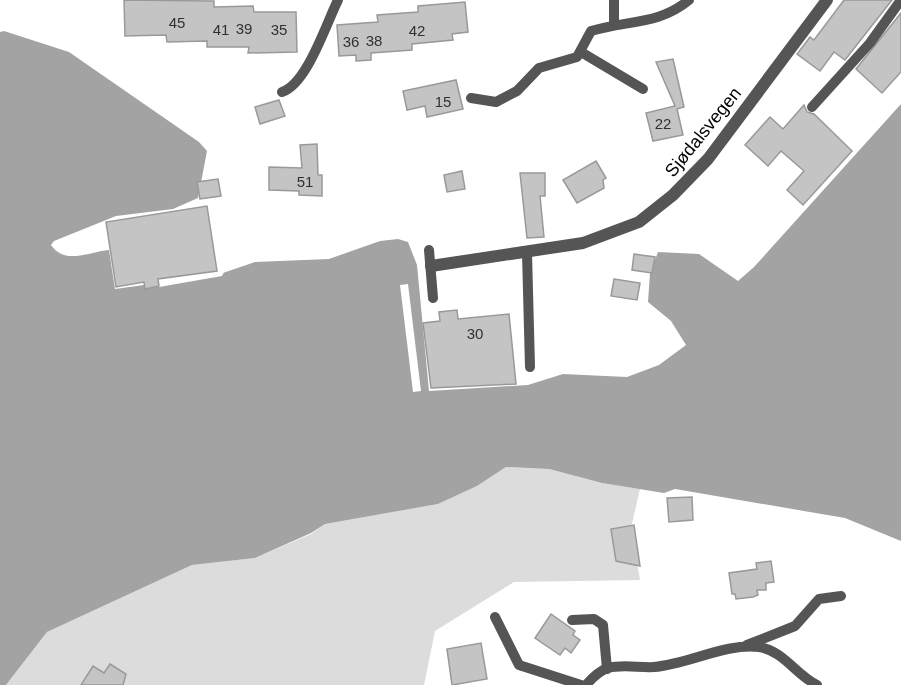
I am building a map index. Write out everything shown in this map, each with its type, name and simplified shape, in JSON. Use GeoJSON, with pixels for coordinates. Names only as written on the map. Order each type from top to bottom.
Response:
{"type":"FeatureCollection","features":[{"type":"Feature","properties":{"kind":"street","name":"Sjødalsvegen"},"geometry":{"type":"LineString","coordinates":[[431,266],[583,243],[615,233],[639,222],[665,202],[708,159],[827,0]]}},
{"type":"Feature","properties":{"kind":"lane"},"geometry":{"type":"LineString","coordinates":[[282,92],[292,87],[312,62],[320,36],[338,0]]}},
{"type":"Feature","properties":{"kind":"lane"},"geometry":{"type":"LineString","coordinates":[[614,0],[614,24]]}},
{"type":"Feature","properties":{"kind":"lane"},"geometry":{"type":"LineString","coordinates":[[471,98],[496,102],[517,91],[539,68],[570,61],[581,52],[591,31],[614,24],[665,16],[689,0]]}},
{"type":"Feature","properties":{"kind":"lane"},"geometry":{"type":"LineString","coordinates":[[812,107],[856,59],[901,0]]}},
{"type":"Feature","properties":{"kind":"lane"},"geometry":{"type":"LineString","coordinates":[[581,52],[643,89]]}},
{"type":"Feature","properties":{"kind":"lane"},"geometry":{"type":"LineString","coordinates":[[429,250],[433,298]]}},
{"type":"Feature","properties":{"kind":"lane"},"geometry":{"type":"LineString","coordinates":[[527,253],[530,367]]}},
{"type":"Feature","properties":{"kind":"lane"},"geometry":{"type":"LineString","coordinates":[[495,617],[519,665],[584,685],[607,669],[656,667],[741,647],[795,626],[819,599],[841,596]]}},
{"type":"Feature","properties":{"kind":"lane"},"geometry":{"type":"LineString","coordinates":[[572,620],[594,620],[603,625],[607,669]]}},
{"type":"Feature","properties":{"kind":"lane"},"geometry":{"type":"LineString","coordinates":[[741,647],[760,647],[770,651],[788,661],[817,685]]}},
{"type":"Feature","properties":{"kind":"shaded area"},"geometry":{"type":"Polygon","coordinates":[[[4,31],[69,52],[199,142],[207,151],[198,198],[173,209],[116,216],[54,241],[51,245],[57,251],[63,255],[78,256],[109,250],[115,289],[217,275],[255,262],[329,259],[380,241],[398,239],[408,242],[417,265],[429,391],[528,385],[563,374],[627,377],[659,365],[686,345],[671,321],[648,302],[650,273],[658,252],[699,254],[738,281],[754,267],[901,104],[901,541],[845,518],[675,489],[664,493],[602,483],[549,469],[506,467],[477,486],[438,504],[325,524],[311,533],[255,558],[192,565],[47,632],[6,685],[0,685],[0,32],[4,31]]]}},
{"type":"Feature","properties":{"kind":"shaded area"},"geometry":{"type":"Polygon","coordinates":[[[506,467],[549,469],[602,483],[640,489],[631,528],[640,580],[514,582],[435,631],[424,685],[6,685],[47,632],[192,565],[255,558],[311,534],[325,524],[438,504],[477,486],[506,467]]]}},
{"type":"Feature","properties":{"kind":"pier"},"geometry":{"type":"Polygon","coordinates":[[[245,262],[246,265],[225,270],[222,276],[159,287],[159,281],[217,272],[245,262]]]}},
{"type":"Feature","properties":{"kind":"pier"},"geometry":{"type":"Polygon","coordinates":[[[408,284],[421,391],[413,392],[400,285],[408,284]]]}},
{"type":"Feature","properties":{"kind":"building"},"geometry":{"type":"Polygon","coordinates":[[[124,0],[214,1],[214,7],[253,6],[254,12],[296,12],[297,52],[248,53],[249,47],[207,47],[207,41],[167,42],[166,35],[125,36],[124,0]]]}},
{"type":"Feature","properties":{"kind":"building"},"geometry":{"type":"Polygon","coordinates":[[[844,0],[892,0],[845,60],[834,52],[820,71],[797,54],[810,37],[814,40],[844,0]]]}},
{"type":"Feature","properties":{"kind":"building"},"geometry":{"type":"Polygon","coordinates":[[[465,2],[468,32],[452,34],[453,40],[412,44],[412,50],[371,53],[371,60],[356,61],[356,55],[339,56],[337,25],[378,22],[377,15],[418,12],[418,6],[465,2]]]}},
{"type":"Feature","properties":{"kind":"building"},"geometry":{"type":"Polygon","coordinates":[[[901,13],[901,72],[882,93],[856,69],[901,13]]]}},
{"type":"Feature","properties":{"kind":"building"},"geometry":{"type":"Polygon","coordinates":[[[673,59],[684,107],[677,109],[683,135],[653,141],[646,113],[675,106],[656,62],[673,59]]]}},
{"type":"Feature","properties":{"kind":"building"},"geometry":{"type":"Polygon","coordinates":[[[456,80],[463,109],[427,117],[425,106],[407,110],[403,91],[456,80]]]}},
{"type":"Feature","properties":{"kind":"building"},"geometry":{"type":"Polygon","coordinates":[[[279,100],[285,116],[260,124],[255,107],[279,100]]]}},
{"type":"Feature","properties":{"kind":"building"},"geometry":{"type":"Polygon","coordinates":[[[804,105],[807,112],[814,114],[852,151],[803,205],[787,190],[804,171],[781,151],[768,166],[745,145],[770,117],[783,129],[804,105]]]}},
{"type":"Feature","properties":{"kind":"building"},"geometry":{"type":"Polygon","coordinates":[[[317,144],[318,175],[322,175],[322,196],[299,195],[299,191],[269,190],[269,167],[302,168],[300,145],[317,144]]]}},
{"type":"Feature","properties":{"kind":"building"},"geometry":{"type":"Polygon","coordinates":[[[596,161],[606,178],[603,180],[604,188],[577,203],[563,180],[596,161]]]}},
{"type":"Feature","properties":{"kind":"building"},"geometry":{"type":"Polygon","coordinates":[[[462,171],[465,189],[447,192],[444,175],[462,171]]]}},
{"type":"Feature","properties":{"kind":"building"},"geometry":{"type":"Polygon","coordinates":[[[520,173],[545,173],[545,196],[540,196],[544,237],[527,238],[520,173]]]}},
{"type":"Feature","properties":{"kind":"building"},"geometry":{"type":"Polygon","coordinates":[[[218,179],[221,196],[200,199],[197,182],[218,179]]]}},
{"type":"Feature","properties":{"kind":"building"},"geometry":{"type":"Polygon","coordinates":[[[207,206],[217,271],[158,279],[159,286],[145,289],[144,282],[116,287],[106,222],[207,206]]]}},
{"type":"Feature","properties":{"kind":"building"},"geometry":{"type":"Polygon","coordinates":[[[634,254],[655,257],[652,273],[632,270],[634,254]]]}},
{"type":"Feature","properties":{"kind":"building"},"geometry":{"type":"Polygon","coordinates":[[[614,279],[640,283],[637,300],[611,296],[614,279]]]}},
{"type":"Feature","properties":{"kind":"building"},"geometry":{"type":"Polygon","coordinates":[[[457,310],[458,319],[509,314],[516,384],[431,388],[423,323],[440,321],[439,312],[457,310]]]}},
{"type":"Feature","properties":{"kind":"building"},"geometry":{"type":"Polygon","coordinates":[[[692,497],[693,520],[669,522],[667,498],[692,497]]]}},
{"type":"Feature","properties":{"kind":"building"},"geometry":{"type":"Polygon","coordinates":[[[634,525],[640,566],[616,561],[611,529],[634,525]]]}},
{"type":"Feature","properties":{"kind":"building"},"geometry":{"type":"Polygon","coordinates":[[[771,561],[774,582],[766,583],[766,590],[757,590],[758,595],[736,599],[735,594],[732,594],[729,573],[757,569],[756,563],[771,561]]]}},
{"type":"Feature","properties":{"kind":"building"},"geometry":{"type":"Polygon","coordinates":[[[551,614],[575,631],[573,635],[580,640],[571,653],[565,648],[560,655],[535,638],[551,614]]]}},
{"type":"Feature","properties":{"kind":"building"},"geometry":{"type":"Polygon","coordinates":[[[481,643],[487,679],[452,685],[447,649],[481,643]]]}},
{"type":"Feature","properties":{"kind":"building"},"geometry":{"type":"Polygon","coordinates":[[[110,664],[126,674],[123,685],[81,685],[93,666],[104,673],[110,664]]]}}]}
